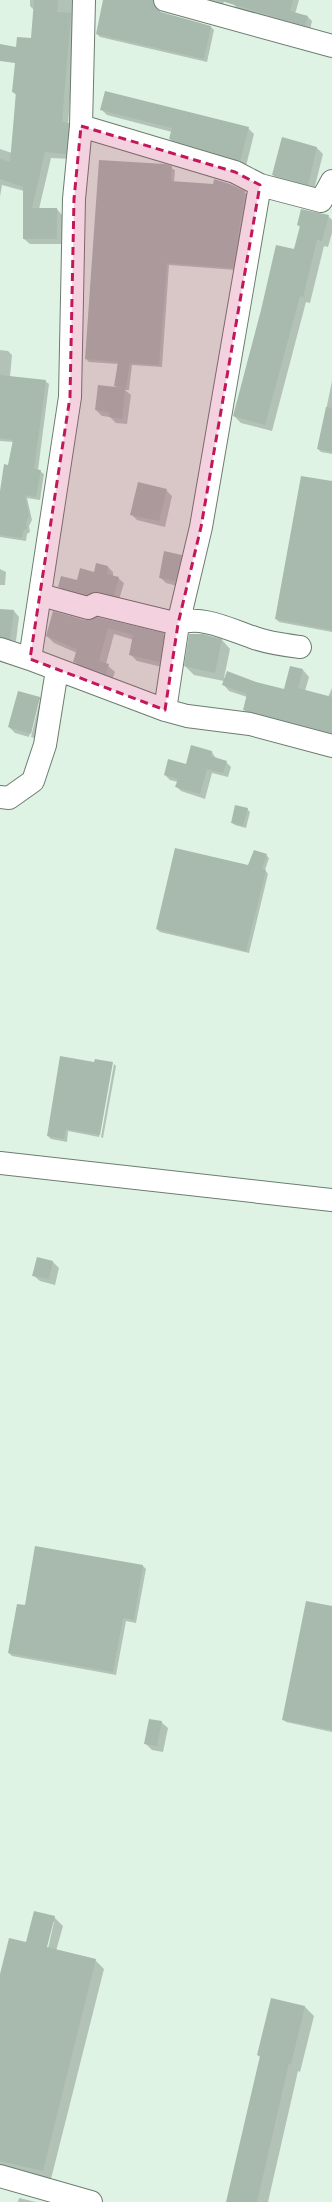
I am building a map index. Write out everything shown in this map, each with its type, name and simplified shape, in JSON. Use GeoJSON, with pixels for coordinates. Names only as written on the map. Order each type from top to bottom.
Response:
{"type":"FeatureCollection","features":[{"type":"Feature","properties":{"kind":"street"},"geometry":{"type":"LineString","coordinates":[[30,659],[41,595],[70,397],[74,199],[81,126],[84,0]]}},
{"type":"Feature","properties":{"kind":"street"},"geometry":{"type":"LineString","coordinates":[[165,0],[332,46]]}},
{"type":"Feature","properties":{"kind":"street"},"geometry":{"type":"LineString","coordinates":[[81,126],[235,172],[260,185],[322,201],[332,181]]}},
{"type":"Feature","properties":{"kind":"street"},"geometry":{"type":"LineString","coordinates":[[165,710],[178,624],[201,527],[260,185]]}},
{"type":"Feature","properties":{"kind":"street"},"geometry":{"type":"LineString","coordinates":[[41,595],[88,608],[96,604],[178,624],[188,619],[234,629],[251,637],[272,643],[300,647]]}},
{"type":"Feature","properties":{"kind":"street"},"geometry":{"type":"LineString","coordinates":[[0,649],[165,710],[187,716],[250,724],[332,746]]}},
{"type":"Feature","properties":{"kind":"street"},"geometry":{"type":"LineString","coordinates":[[0,797],[9,798],[33,781],[46,745],[57,670]]}},
{"type":"Feature","properties":{"kind":"street"},"geometry":{"type":"LineString","coordinates":[[0,1163],[332,1200]]}},
{"type":"Feature","properties":{"kind":"street"},"geometry":{"type":"LineString","coordinates":[[0,2176],[91,2202]]}},
{"type":"Feature","properties":{"kind":"highlighted area"},"geometry":{"type":"Polygon","coordinates":[[[81,126],[235,172],[260,185],[201,527],[178,624],[165,710],[30,659],[70,397],[74,199],[81,126]]]}},
{"type":"Feature","properties":{"kind":"building"},"geometry":{"type":"Polygon","coordinates":[[[34,0],[58,0],[57,12],[71,13],[62,122],[69,123],[66,154],[45,152],[32,208],[57,208],[57,239],[23,239],[23,187],[0,179],[0,159],[10,162],[16,93],[12,92],[15,63],[0,61],[0,44],[16,47],[17,37],[31,38],[34,0]]]}},
{"type":"Feature","properties":{"kind":"building"},"geometry":{"type":"Polygon","coordinates":[[[103,0],[153,0],[156,8],[161,12],[211,26],[204,59],[96,34],[103,0]]]}},
{"type":"Feature","properties":{"kind":"building"},"geometry":{"type":"Polygon","coordinates":[[[218,0],[293,0],[290,11],[308,16],[305,26],[218,0]]]}},
{"type":"Feature","properties":{"kind":"building"},"geometry":{"type":"Polygon","coordinates":[[[105,91],[249,127],[240,161],[169,139],[172,128],[100,110],[105,91]]]}},
{"type":"Feature","properties":{"kind":"building"},"geometry":{"type":"Polygon","coordinates":[[[282,137],[317,147],[308,185],[272,175],[282,137]]]}},
{"type":"Feature","properties":{"kind":"building"},"geometry":{"type":"Polygon","coordinates":[[[99,160],[165,164],[172,166],[171,181],[213,184],[214,179],[245,191],[233,268],[167,263],[159,365],[130,363],[126,388],[114,386],[118,362],[85,359],[99,160]]]}},
{"type":"Feature","properties":{"kind":"building"},"geometry":{"type":"Polygon","coordinates":[[[301,209],[329,215],[322,241],[317,240],[303,297],[300,296],[265,425],[233,416],[261,310],[276,245],[294,249],[300,226],[297,225],[301,209]]]}},
{"type":"Feature","properties":{"kind":"building"},"geometry":{"type":"Polygon","coordinates":[[[0,375],[46,380],[34,469],[41,470],[36,497],[25,495],[29,516],[26,522],[27,528],[23,531],[22,538],[0,535],[0,491],[4,464],[8,465],[13,440],[0,438],[0,375]]]}},
{"type":"Feature","properties":{"kind":"building"},"geometry":{"type":"Polygon","coordinates":[[[98,385],[125,388],[122,419],[109,417],[109,412],[95,410],[98,385]]]}},
{"type":"Feature","properties":{"kind":"building"},"geometry":{"type":"Polygon","coordinates":[[[326,407],[332,408],[332,452],[317,449],[326,407]]]}},
{"type":"Feature","properties":{"kind":"building"},"geometry":{"type":"Polygon","coordinates":[[[301,476],[332,481],[332,630],[275,619],[301,476]]]}},
{"type":"Feature","properties":{"kind":"building"},"geometry":{"type":"Polygon","coordinates":[[[138,482],[167,489],[159,521],[130,515],[138,482]]]}},
{"type":"Feature","properties":{"kind":"building"},"geometry":{"type":"Polygon","coordinates":[[[164,551],[182,555],[175,581],[159,578],[164,551]]]}},
{"type":"Feature","properties":{"kind":"building"},"geometry":{"type":"Polygon","coordinates":[[[96,563],[108,566],[107,574],[119,577],[114,596],[98,592],[87,595],[58,587],[61,576],[77,580],[80,568],[94,572],[96,563]]]}},
{"type":"Feature","properties":{"kind":"building"},"geometry":{"type":"Polygon","coordinates":[[[0,609],[14,610],[10,639],[0,637],[0,609]]]}},
{"type":"Feature","properties":{"kind":"building"},"geometry":{"type":"Polygon","coordinates":[[[53,611],[85,620],[97,617],[164,633],[160,662],[129,655],[133,635],[108,628],[99,661],[109,664],[106,674],[73,662],[77,649],[46,636],[53,611]]]}},
{"type":"Feature","properties":{"kind":"building"},"geometry":{"type":"Polygon","coordinates":[[[189,634],[203,634],[222,639],[215,673],[184,666],[189,634]]]}},
{"type":"Feature","properties":{"kind":"building"},"geometry":{"type":"Polygon","coordinates":[[[290,666],[303,669],[298,688],[332,697],[332,733],[243,710],[247,694],[222,685],[227,671],[256,682],[284,689],[290,666]]]}},
{"type":"Feature","properties":{"kind":"building"},"geometry":{"type":"Polygon","coordinates":[[[18,691],[40,697],[31,734],[8,727],[18,691]]]}},
{"type":"Feature","properties":{"kind":"building"},"geometry":{"type":"Polygon","coordinates":[[[191,745],[212,751],[211,756],[227,761],[223,773],[207,769],[200,794],[175,787],[178,779],[164,775],[168,759],[186,764],[191,745]]]}},
{"type":"Feature","properties":{"kind":"building"},"geometry":{"type":"Polygon","coordinates":[[[235,805],[248,808],[243,826],[231,823],[235,805]]]}},
{"type":"Feature","properties":{"kind":"building"},"geometry":{"type":"Polygon","coordinates":[[[175,848],[248,865],[254,850],[267,854],[262,869],[266,870],[246,951],[156,929],[175,848]]]}},
{"type":"Feature","properties":{"kind":"building"},"geometry":{"type":"Polygon","coordinates":[[[60,1056],[94,1062],[95,1059],[113,1062],[100,1135],[66,1129],[64,1139],[47,1136],[60,1056]]]}},
{"type":"Feature","properties":{"kind":"building"},"geometry":{"type":"Polygon","coordinates":[[[37,1257],[53,1261],[49,1279],[32,1276],[37,1257]]]}},
{"type":"Feature","properties":{"kind":"building"},"geometry":{"type":"Polygon","coordinates":[[[35,1546],[143,1565],[134,1620],[123,1618],[113,1672],[8,1653],[17,1604],[25,1605],[35,1546]]]}},
{"type":"Feature","properties":{"kind":"building"},"geometry":{"type":"Polygon","coordinates":[[[306,1601],[332,1606],[332,1730],[282,1720],[306,1601]]]}},
{"type":"Feature","properties":{"kind":"building"},"geometry":{"type":"Polygon","coordinates":[[[149,1719],[162,1721],[157,1746],[144,1744],[149,1719]]]}},
{"type":"Feature","properties":{"kind":"building"},"geometry":{"type":"Polygon","coordinates":[[[34,1911],[55,1916],[47,1947],[96,1959],[43,2171],[0,2161],[0,1974],[9,1938],[26,1942],[34,1911]]]}},
{"type":"Feature","properties":{"kind":"building"},"geometry":{"type":"Polygon","coordinates":[[[271,1998],[305,2006],[291,2064],[289,2063],[257,2202],[226,2202],[260,2056],[257,2055],[271,1998]]]}}]}
